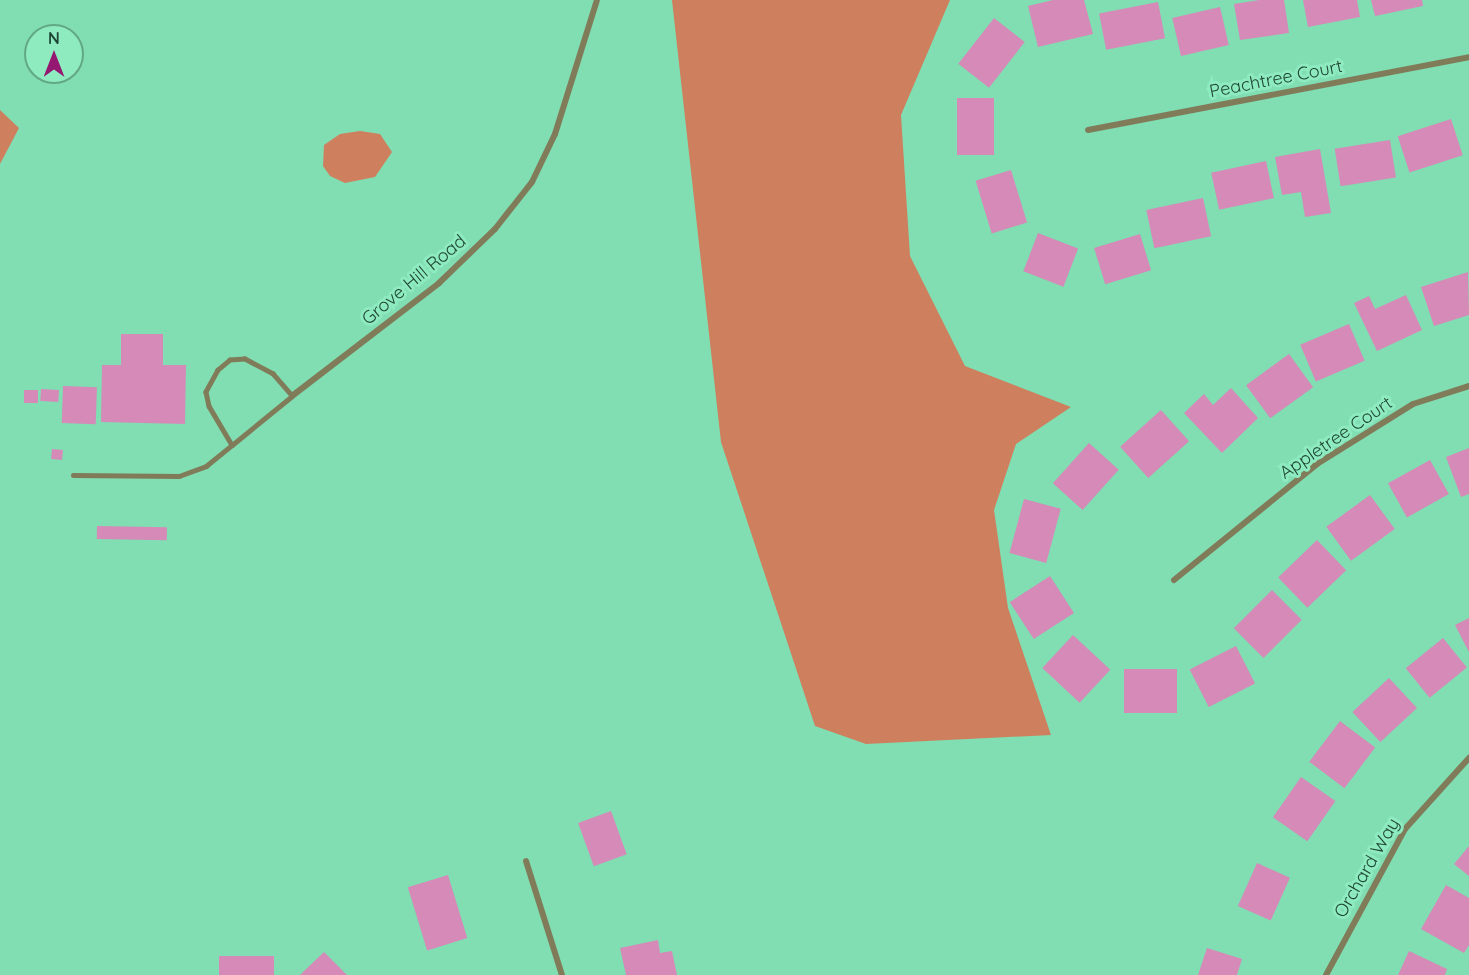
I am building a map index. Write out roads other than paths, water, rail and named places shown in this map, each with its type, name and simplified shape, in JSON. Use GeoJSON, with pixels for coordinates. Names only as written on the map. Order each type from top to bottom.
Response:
{"type":"FeatureCollection","features":[{"type":"Feature","properties":{"kind":"street","name":"Grove Hill Road"},"geometry":{"type":"LineString","coordinates":[[292,396],[439,283],[495,229],[532,182],[555,134],[597,0]]}},
{"type":"Feature","properties":{"kind":"street","name":"Peachtree Court"},"geometry":{"type":"LineString","coordinates":[[1088,130],[1469,57]]}},
{"type":"Feature","properties":{"kind":"street","name":"Appletree Court"},"geometry":{"type":"LineString","coordinates":[[1174,580],[1317,464],[1413,404],[1469,386]]}},
{"type":"Feature","properties":{"kind":"street","name":"Orchard Way"},"geometry":{"type":"LineString","coordinates":[[1326,975],[1405,829],[1469,758]]}},
{"type":"Feature","properties":{"kind":"street"},"geometry":{"type":"LineString","coordinates":[[526,861],[562,975]]}},
{"type":"Feature","properties":{"kind":"lane"},"geometry":{"type":"LineString","coordinates":[[74,475],[179,476],[206,466],[232,445],[292,396],[261,365],[245,358],[230,360],[211,379],[206,392],[208,406],[232,445]]}}]}
